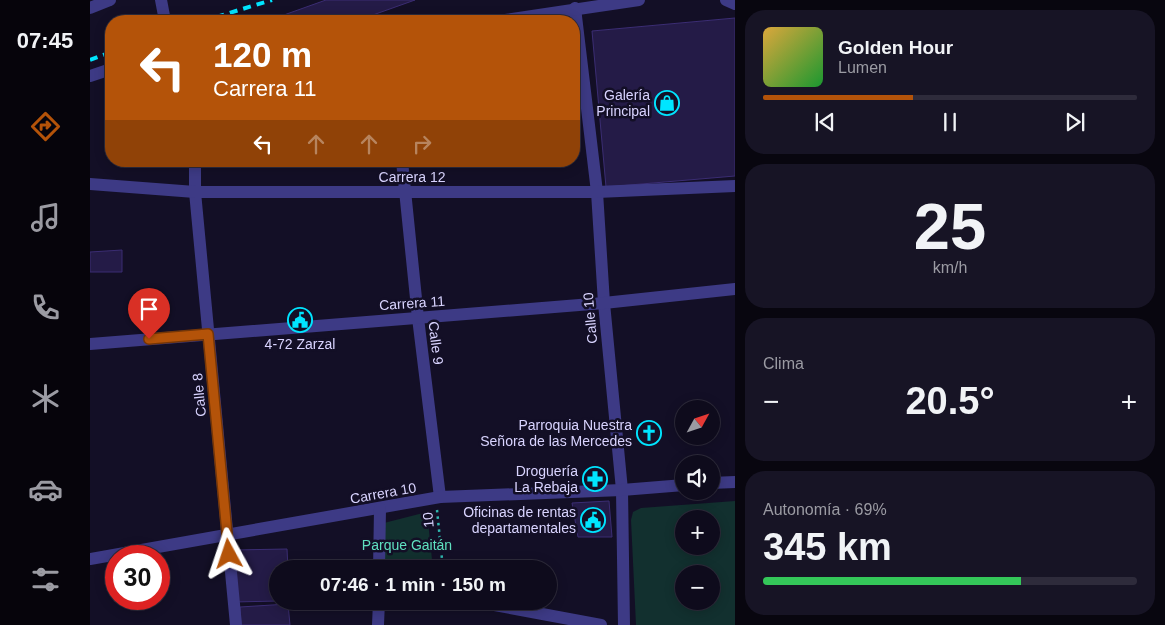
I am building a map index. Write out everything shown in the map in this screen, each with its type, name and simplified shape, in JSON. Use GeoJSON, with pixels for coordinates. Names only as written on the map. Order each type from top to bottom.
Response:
{"type":"FeatureCollection","features":[{"type":"Feature","properties":{"kind":"street"},"geometry":{"type":"LineString","coordinates":[[90,8],[110,0]]}},
{"type":"Feature","properties":{"kind":"street"},"geometry":{"type":"LineString","coordinates":[[161,0],[165,15]]}},
{"type":"Feature","properties":{"kind":"street"},"geometry":{"type":"LineString","coordinates":[[534,15],[639,0]]}},
{"type":"Feature","properties":{"kind":"street"},"geometry":{"type":"LineString","coordinates":[[726,0],[735,4]]}},
{"type":"Feature","properties":{"kind":"street","name":"Calle 10"},"geometry":{"type":"LineString","coordinates":[[575,8],[576,15]]}},
{"type":"Feature","properties":{"kind":"street","name":"Calle 10"},"geometry":{"type":"LineString","coordinates":[[580,50],[597,192],[604,303],[622,490],[624,625]]}},
{"type":"Feature","properties":{"kind":"street"},"geometry":{"type":"LineString","coordinates":[[90,76],[105,71]]}},
{"type":"Feature","properties":{"kind":"street","name":"Calle 8"},"geometry":{"type":"LineString","coordinates":[[196,167],[195,192],[236,625]]}},
{"type":"Feature","properties":{"kind":"street","name":"Calle 9"},"geometry":{"type":"LineString","coordinates":[[403,167],[438,498]]}},
{"type":"Feature","properties":{"kind":"street","name":"Carrera 12"},"geometry":{"type":"LineString","coordinates":[[90,184],[195,192],[597,192],[735,186]]}},
{"type":"Feature","properties":{"kind":"street","name":"Carrera 11"},"geometry":{"type":"LineString","coordinates":[[90,344],[604,303],[735,289]]}},
{"type":"Feature","properties":{"kind":"street"},"geometry":{"type":"LineString","coordinates":[[720,483],[735,482]]}},
{"type":"Feature","properties":{"kind":"street","name":"Carrera 10"},"geometry":{"type":"LineString","coordinates":[[90,559],[438,498],[675,487]]}},
{"type":"Feature","properties":{"kind":"street"},"geometry":{"type":"LineString","coordinates":[[379,560],[380,509]]}},
{"type":"Feature","properties":{"kind":"street"},"geometry":{"type":"LineString","coordinates":[[378,625],[379,610]]}},
{"type":"Feature","properties":{"kind":"street"},"geometry":{"type":"LineString","coordinates":[[520,610],[601,625]]}},
{"type":"Feature","properties":{"kind":"path","name":"10"},"geometry":{"type":"LineString","coordinates":[[438,498],[441,560]]}},
{"type":"Feature","properties":{"kind":"green space"},"geometry":{"type":"Polygon","coordinates":[[[735,501],[735,625],[636,625],[631,520],[633,512],[641,508],[735,501]]]}},
{"type":"Feature","properties":{"kind":"green space","name":"Parque Gaitán"},"geometry":{"type":"Polygon","coordinates":[[[427,512],[432,560],[383,560],[384,523],[427,512]]]}},
{"type":"Feature","properties":{"kind":"building"},"geometry":{"type":"Polygon","coordinates":[[[326,0],[415,0],[373,15],[284,15],[326,0]]]}},
{"type":"Feature","properties":{"kind":"building","name":"Galería Principal"},"geometry":{"type":"Polygon","coordinates":[[[735,18],[735,176],[606,187],[592,31],[735,18]]]}},
{"type":"Feature","properties":{"kind":"building"},"geometry":{"type":"Polygon","coordinates":[[[122,250],[122,272],[90,272],[90,252],[122,250]]]}},
{"type":"Feature","properties":{"kind":"building","name":"Oficinas de rentas departamentales"},"geometry":{"type":"Polygon","coordinates":[[[609,501],[612,537],[578,537],[572,503],[609,501]]]}},
{"type":"Feature","properties":{"kind":"building"},"geometry":{"type":"Polygon","coordinates":[[[287,549],[288,560],[269,560],[269,601],[234,602],[233,550],[287,549]]]}},
{"type":"Feature","properties":{"kind":"building"},"geometry":{"type":"Polygon","coordinates":[[[269,605],[269,610],[289,610],[290,625],[241,625],[240,607],[269,605]]]}},
{"type":"Feature","properties":{"kind":"railway"},"geometry":{"type":"LineString","coordinates":[[223,15],[272,0]]}},
{"type":"Feature","properties":{"kind":"railway"},"geometry":{"type":"LineString","coordinates":[[90,60],[105,54]]}},
{"type":"Feature","properties":{"kind":"place","name":"Galería Principal"},"geometry":{"type":"Point","coordinates":[667,103]}},
{"type":"Feature","properties":{"kind":"place","name":"4-72 Zarzal"},"geometry":{"type":"Point","coordinates":[300,320]}},
{"type":"Feature","properties":{"kind":"place","name":"Parroquia Nuestra Señora de las Mercedes"},"geometry":{"type":"Point","coordinates":[649,433]}},
{"type":"Feature","properties":{"kind":"place","name":"Droguería La Rebaja"},"geometry":{"type":"Point","coordinates":[595,479]}},
{"type":"Feature","properties":{"kind":"place","name":"Oficinas de rentas departamentales"},"geometry":{"type":"Point","coordinates":[593,520]}},
{"type":"Feature","properties":{"kind":"route"},"geometry":{"type":"LineString","coordinates":[[149,339],[208,334],[229,554]]}}]}
